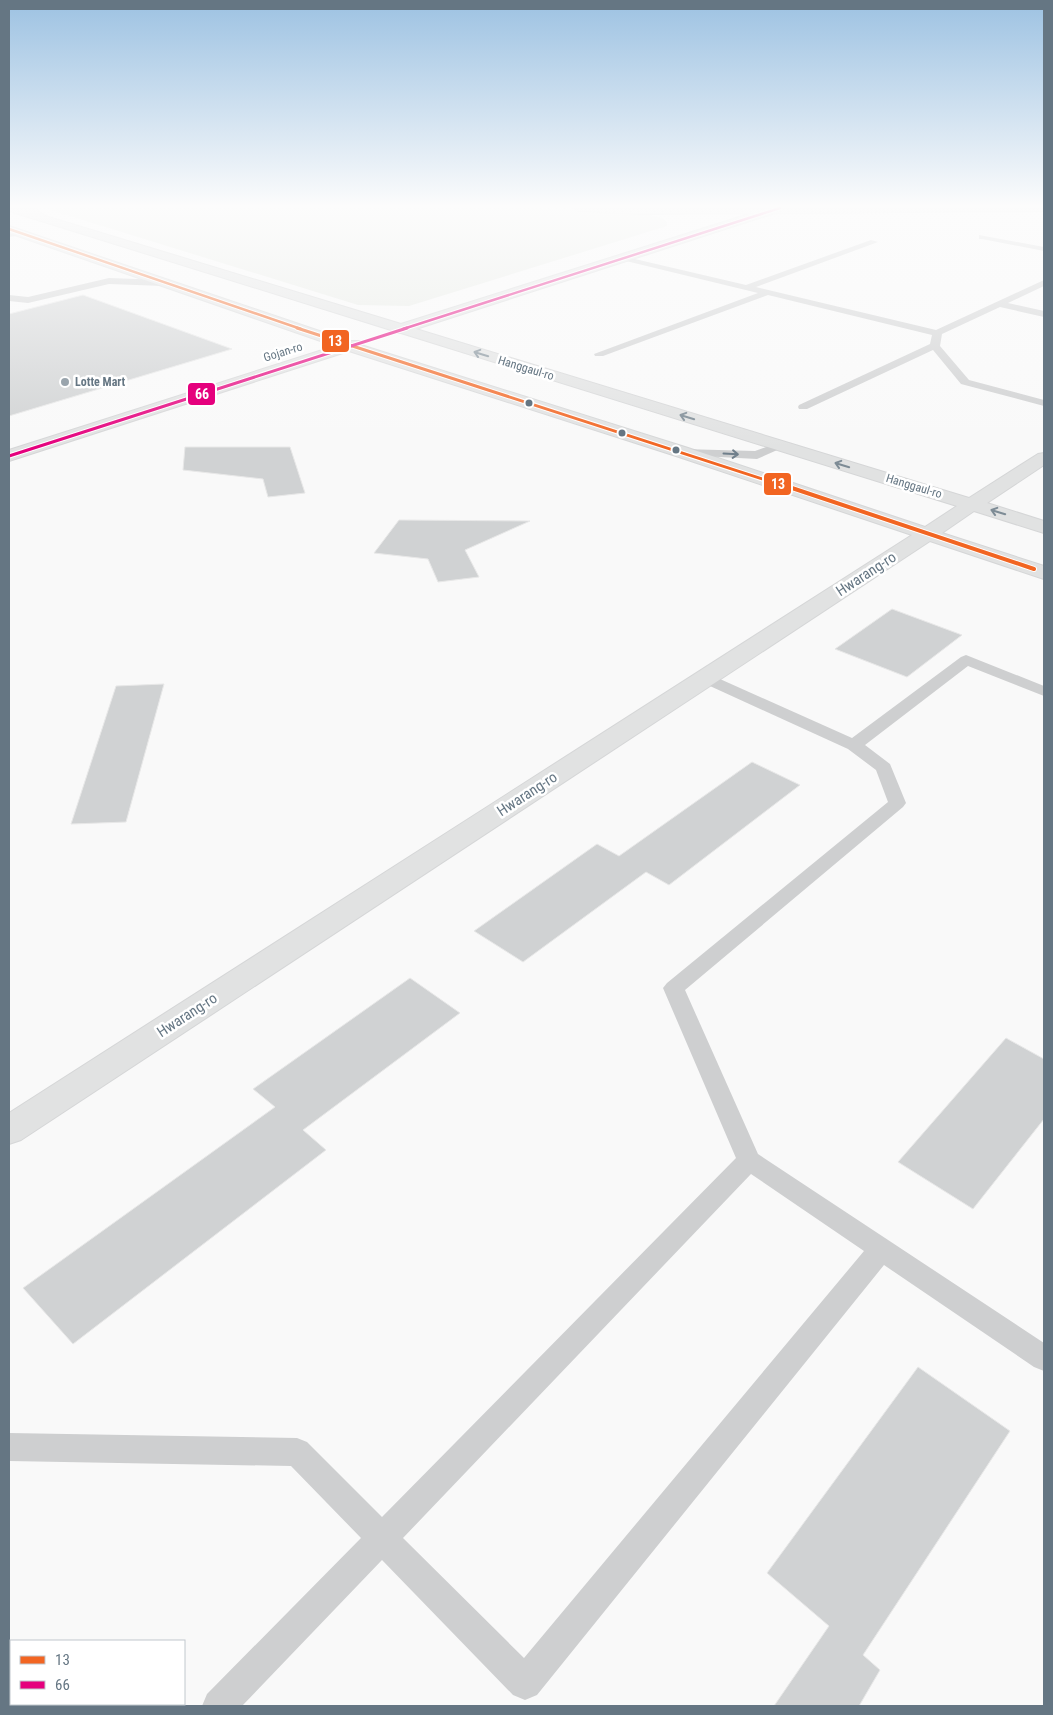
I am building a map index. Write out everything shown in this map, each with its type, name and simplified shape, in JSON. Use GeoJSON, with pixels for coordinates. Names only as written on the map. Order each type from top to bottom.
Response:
{"type":"FeatureCollection","features":[{"type":"Feature","properties":{"kind":"street"},"geometry":{"type":"LineString","coordinates":[[179,288],[350,346],[682,452],[1044,573]]}},
{"type":"Feature","properties":{"kind":"street","name":"Hanggaul-ro"},"geometry":{"type":"LineString","coordinates":[[270,288],[1044,527]]}},
{"type":"Feature","properties":{"kind":"street","name":"Gojan-ro"},"geometry":{"type":"LineString","coordinates":[[309,344],[487,288]]}},
{"type":"Feature","properties":{"kind":"street","name":"Gojan-ro"},"geometry":{"type":"LineString","coordinates":[[9,456],[532,288]]}},
{"type":"Feature","properties":{"kind":"street","name":"Hwarang-ro"},"geometry":{"type":"LineString","coordinates":[[9,1130],[1044,458]]}},
{"type":"Feature","properties":{"kind":"lane"},"geometry":{"type":"LineString","coordinates":[[9,304],[79,288]]}},
{"type":"Feature","properties":{"kind":"lane"},"geometry":{"type":"LineString","coordinates":[[752,288],[937,333],[1033,288]]}},
{"type":"Feature","properties":{"kind":"lane"},"geometry":{"type":"LineString","coordinates":[[599,354],[768,292]]}},
{"type":"Feature","properties":{"kind":"lane"},"geometry":{"type":"LineString","coordinates":[[9,298],[28,300]]}},
{"type":"Feature","properties":{"kind":"lane"},"geometry":{"type":"LineString","coordinates":[[999,304],[1044,314]]}},
{"type":"Feature","properties":{"kind":"lane"},"geometry":{"type":"LineString","coordinates":[[937,333],[935,346],[965,382],[1044,403]]}},
{"type":"Feature","properties":{"kind":"lane"},"geometry":{"type":"LineString","coordinates":[[803,407],[935,346]]}},
{"type":"Feature","properties":{"kind":"lane"},"geometry":{"type":"LineString","coordinates":[[682,452],[757,455],[780,445]]}},
{"type":"Feature","properties":{"kind":"lane"},"geometry":{"type":"LineString","coordinates":[[854,745],[966,660],[1044,691]]}},
{"type":"Feature","properties":{"kind":"lane"},"geometry":{"type":"LineString","coordinates":[[705,678],[854,745],[884,768],[897,803],[674,988],[748,1160],[1044,1358]]}},
{"type":"Feature","properties":{"kind":"lane"},"geometry":{"type":"LineString","coordinates":[[219,1706],[748,1160]]}},
{"type":"Feature","properties":{"kind":"lane"},"geometry":{"type":"LineString","coordinates":[[9,1447],[297,1452],[525,1683],[882,1249]]}},
{"type":"Feature","properties":{"kind":"shaded area"},"geometry":{"type":"Polygon","coordinates":[[[303,288],[467,288],[409,306],[358,305],[303,288]]]}},
{"type":"Feature","properties":{"kind":"building","name":"Lotte Mart"},"geometry":{"type":"Polygon","coordinates":[[[83,295],[232,349],[9,416],[9,314],[83,295]]]}},
{"type":"Feature","properties":{"kind":"building"},"geometry":{"type":"Polygon","coordinates":[[[185,447],[290,447],[305,493],[268,497],[263,479],[183,470],[185,447]]]}},
{"type":"Feature","properties":{"kind":"building"},"geometry":{"type":"Polygon","coordinates":[[[399,520],[530,521],[465,550],[479,577],[438,582],[428,559],[374,553],[399,520]]]}},
{"type":"Feature","properties":{"kind":"building"},"geometry":{"type":"Polygon","coordinates":[[[892,609],[962,635],[907,677],[835,649],[892,609]]]}},
{"type":"Feature","properties":{"kind":"building"},"geometry":{"type":"Polygon","coordinates":[[[164,684],[126,822],[71,824],[116,686],[164,684]]]}},
{"type":"Feature","properties":{"kind":"building"},"geometry":{"type":"Polygon","coordinates":[[[752,762],[800,785],[669,885],[646,872],[523,962],[474,931],[597,844],[619,856],[752,762]]]}},
{"type":"Feature","properties":{"kind":"building"},"geometry":{"type":"Polygon","coordinates":[[[410,978],[460,1013],[303,1130],[326,1150],[73,1344],[23,1288],[275,1107],[253,1089],[410,978]]]}},
{"type":"Feature","properties":{"kind":"building"},"geometry":{"type":"Polygon","coordinates":[[[1006,1038],[1044,1059],[1044,1119],[973,1209],[898,1162],[1006,1038]]]}},
{"type":"Feature","properties":{"kind":"building"},"geometry":{"type":"Polygon","coordinates":[[[918,1367],[1010,1431],[863,1655],[880,1670],[859,1706],[774,1706],[829,1626],[767,1573],[918,1367]]]}},
{"type":"Feature","properties":{"kind":"transit line","name":"13"},"geometry":{"type":"LineString","coordinates":[[181,288],[349,346],[682,452],[1034,569]]}},
{"type":"Feature","properties":{"kind":"transit line","name":"66"},"geometry":{"type":"LineString","coordinates":[[9,456],[531,288]]}},
{"type":"Feature","properties":{"kind":"place","name":"Lotte Mart"},"geometry":{"type":"Point","coordinates":[65,382]}}]}
